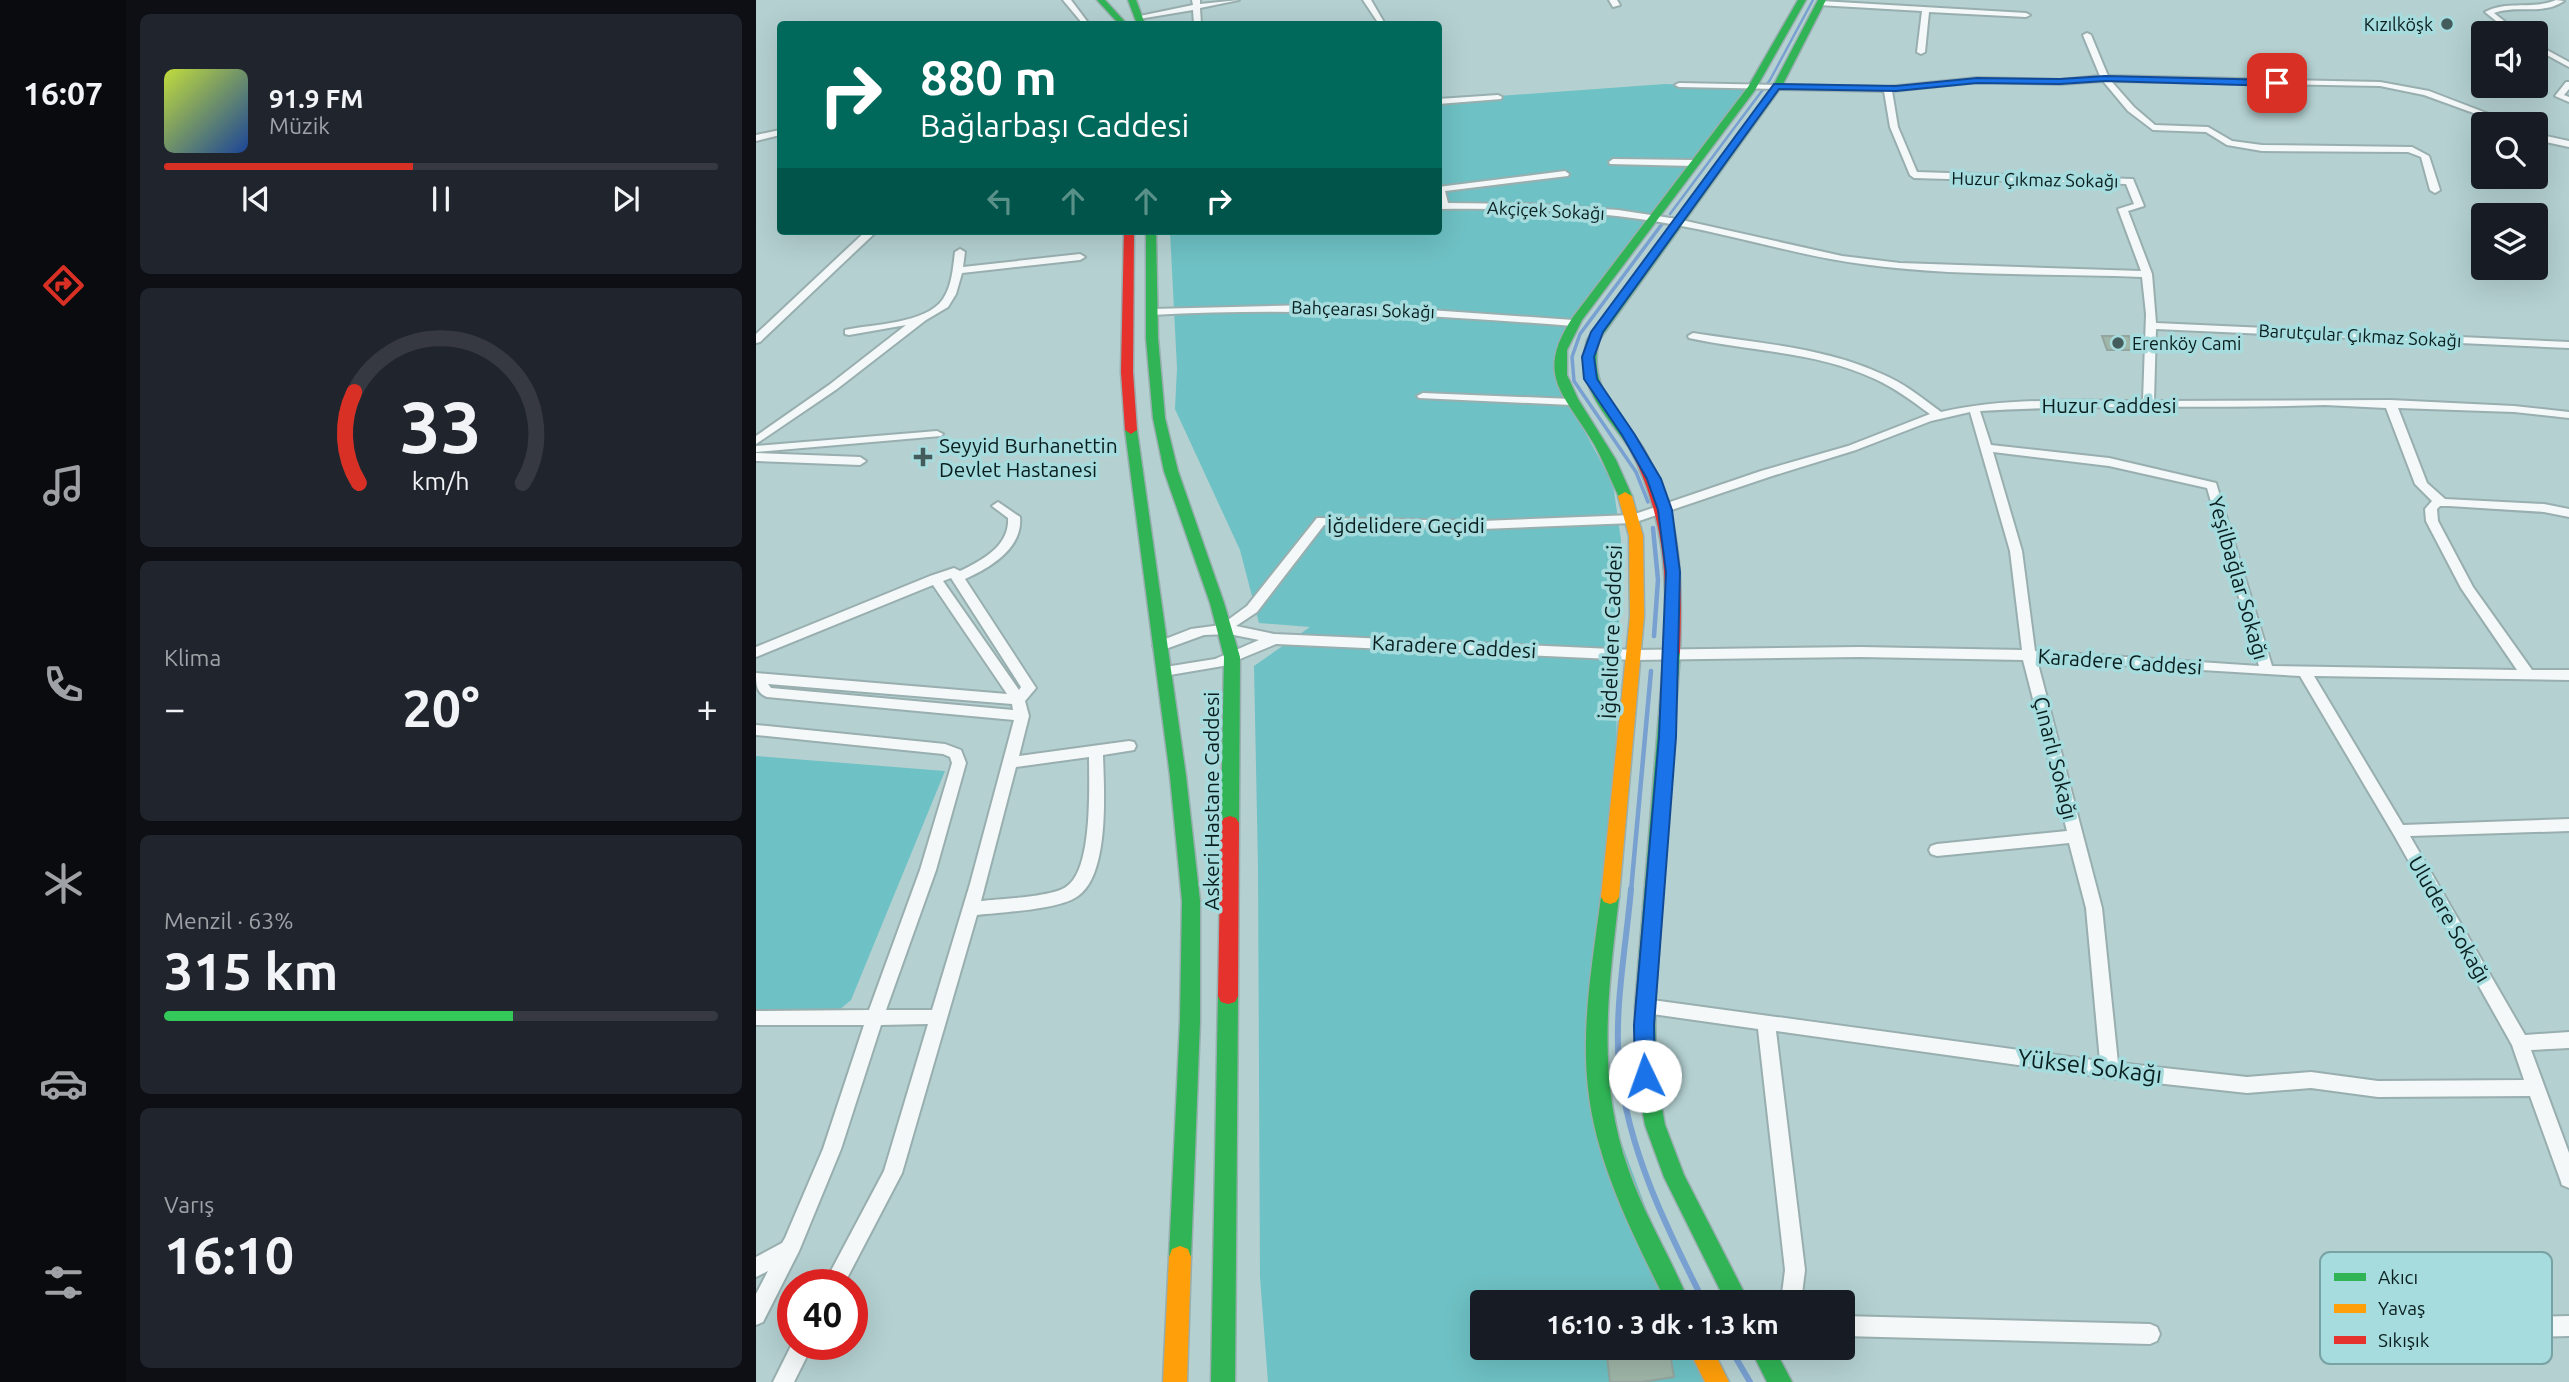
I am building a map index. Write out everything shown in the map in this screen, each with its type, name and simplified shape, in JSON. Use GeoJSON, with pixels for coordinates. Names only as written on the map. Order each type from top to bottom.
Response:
{"type":"FeatureCollection","features":[{"type":"Feature","properties":{"kind":"street"},"geometry":{"type":"LineString","coordinates":[[1067,0],[1084,21]]}},
{"type":"Feature","properties":{"kind":"street"},"geometry":{"type":"LineString","coordinates":[[1101,0],[1120,21]]}},
{"type":"Feature","properties":{"kind":"street"},"geometry":{"type":"LineString","coordinates":[[1132,0],[1140,21],[1196,3],[1235,0]]}},
{"type":"Feature","properties":{"kind":"street"},"geometry":{"type":"LineString","coordinates":[[1367,0],[1380,21]]}},
{"type":"Feature","properties":{"kind":"street","name":"İğdelidere Caddesi"},"geometry":{"type":"LineString","coordinates":[[1673,1290],[1617,1165],[1601,1110],[1597,1080],[1597,1023],[1628,736],[1634,654],[1638,572],[1633,519],[1617,473],[1561,383],[1558,370],[1561,347],[1573,323],[1754,85],[1802,0]]}},
{"type":"Feature","properties":{"kind":"street"},"geometry":{"type":"LineString","coordinates":[[2500,21],[2489,12],[2510,6],[2543,9],[2560,1]]}},
{"type":"Feature","properties":{"kind":"street"},"geometry":{"type":"LineString","coordinates":[[1732,1290],[1675,1173],[1656,1125],[1645,1076],[1645,1006],[1668,737],[1673,572],[1665,510],[1648,467],[1594,386],[1588,365],[1590,349],[1597,332],[1777,86],[1822,2],[2026,15]]}},
{"type":"Feature","properties":{"kind":"street"},"geometry":{"type":"LineString","coordinates":[[1196,3],[1198,21]]}},
{"type":"Feature","properties":{"kind":"street"},"geometry":{"type":"LineString","coordinates":[[1922,52],[1926,9]]}},
{"type":"Feature","properties":{"kind":"street"},"geometry":{"type":"LineString","coordinates":[[2087,36],[2092,56],[2105,78],[2129,106],[2157,128],[2208,130],[2230,143],[2262,148],[2414,150],[2425,156],[2435,190]]}},
{"type":"Feature","properties":{"kind":"street"},"geometry":{"type":"LineString","coordinates":[[2548,53],[2569,65]]}},
{"type":"Feature","properties":{"kind":"street"},"geometry":{"type":"LineString","coordinates":[[1679,85],[1888,89],[1977,80],[2060,82],[2105,78],[2380,84],[2426,93],[2478,112]]}},
{"type":"Feature","properties":{"kind":"street"},"geometry":{"type":"LineString","coordinates":[[2569,84],[2559,96],[2569,100]]}},
{"type":"Feature","properties":{"kind":"street","name":"Huzur Çıkmaz Sokağı"},"geometry":{"type":"LineString","coordinates":[[1888,89],[1895,127],[1914,175],[2130,181],[2139,206],[2123,209],[2147,274],[2151,326],[2148,404]]}},
{"type":"Feature","properties":{"kind":"street"},"geometry":{"type":"LineString","coordinates":[[1442,102],[1498,97]]}},
{"type":"Feature","properties":{"kind":"street"},"geometry":{"type":"LineString","coordinates":[[756,138],[777,134]]}},
{"type":"Feature","properties":{"kind":"street"},"geometry":{"type":"LineString","coordinates":[[2548,139],[2569,144]]}},
{"type":"Feature","properties":{"kind":"street"},"geometry":{"type":"LineString","coordinates":[[1613,162],[1694,163]]}},
{"type":"Feature","properties":{"kind":"street"},"geometry":{"type":"LineString","coordinates":[[1442,189],[1565,174]]}},
{"type":"Feature","properties":{"kind":"street","name":"Akçiçek Sokağı"},"geometry":{"type":"LineString","coordinates":[[1442,206],[1543,209],[1654,218],[1864,262],[1979,269],[2056,269],[2147,274]]}},
{"type":"Feature","properties":{"kind":"street"},"geometry":{"type":"LineString","coordinates":[[756,340],[868,235]]}},
{"type":"Feature","properties":{"kind":"street","name":"Askeri Hastane Caddesi"},"geometry":{"type":"LineString","coordinates":[[1129,235],[1128,401],[1188,864],[1191,945],[1175,1382]]}},
{"type":"Feature","properties":{"kind":"street","name":"Askeri Hastane Caddesi"},"geometry":{"type":"LineString","coordinates":[[1152,235],[1152,312],[1157,401],[1164,443],[1226,627],[1233,657],[1223,1382]]}},
{"type":"Feature","properties":{"kind":"street"},"geometry":{"type":"LineString","coordinates":[[756,441],[833,387],[923,317],[947,303],[960,252]]}},
{"type":"Feature","properties":{"kind":"street"},"geometry":{"type":"LineString","coordinates":[[957,271],[1080,257]]}},
{"type":"Feature","properties":{"kind":"street","name":"Bahçearası Sokağı"},"geometry":{"type":"LineString","coordinates":[[1152,312],[1286,306],[1438,311],[1573,323]]}},
{"type":"Feature","properties":{"kind":"street"},"geometry":{"type":"LineString","coordinates":[[849,332],[923,317]]}},
{"type":"Feature","properties":{"kind":"street","name":"Barutçular Çıkmaz Sokağı"},"geometry":{"type":"LineString","coordinates":[[2151,326],[2569,345]]}},
{"type":"Feature","properties":{"kind":"street"},"geometry":{"type":"LineString","coordinates":[[1693,336],[1839,359],[1880,375],[1913,394],[1938,415]]}},
{"type":"Feature","properties":{"kind":"street"},"geometry":{"type":"LineString","coordinates":[[1423,396],[1572,402]]}},
{"type":"Feature","properties":{"kind":"street"},"geometry":{"type":"LineString","coordinates":[[2390,403],[2421,484],[2442,502]]}},
{"type":"Feature","properties":{"kind":"street","name":"Huzur Caddesi"},"geometry":{"type":"LineString","coordinates":[[1633,519],[1852,448],[1938,415],[1974,408],[2038,404],[2390,403],[2514,409],[2569,415]]}},
{"type":"Feature","properties":{"kind":"street","name":"Çınarlı Sokağı"},"geometry":{"type":"LineString","coordinates":[[1974,408],[2017,551],[2029,655],[2094,908],[2110,1070]]}},
{"type":"Feature","properties":{"kind":"street"},"geometry":{"type":"LineString","coordinates":[[756,449],[937,434]]}},
{"type":"Feature","properties":{"kind":"street","name":"Yeşilbağlar Sokağı"},"geometry":{"type":"LineString","coordinates":[[1986,448],[2109,463],[2212,486],[2267,671]]}},
{"type":"Feature","properties":{"kind":"street"},"geometry":{"type":"LineString","coordinates":[[756,457],[860,461]]}},
{"type":"Feature","properties":{"kind":"street"},"geometry":{"type":"LineString","coordinates":[[2529,676],[2467,588],[2432,521],[2431,509],[2436,503],[2442,502],[2544,508],[2569,513]]}},
{"type":"Feature","properties":{"kind":"street"},"geometry":{"type":"LineString","coordinates":[[957,576],[985,564],[1010,537],[1016,525],[1014,517],[998,506]]}},
{"type":"Feature","properties":{"kind":"street","name":"İğdelidere Geçidi"},"geometry":{"type":"LineString","coordinates":[[1226,627],[1252,609],[1321,521],[1482,525],[1633,519]]}},
{"type":"Feature","properties":{"kind":"street"},"geometry":{"type":"LineString","coordinates":[[756,652],[954,572],[1028,688],[1020,708],[1009,763],[971,909],[893,1173],[842,1269]]}},
{"type":"Feature","properties":{"kind":"street"},"geometry":{"type":"LineString","coordinates":[[935,579],[1020,708]]}},
{"type":"Feature","properties":{"kind":"street","name":"Karadere Caddesi"},"geometry":{"type":"LineString","coordinates":[[1160,646],[1188,633],[1226,627],[1274,639],[1634,654],[1860,652],[2029,655],[2267,671],[2569,675]]}},
{"type":"Feature","properties":{"kind":"street","name":"Karadere Caddesi"},"geometry":{"type":"LineString","coordinates":[[1164,671],[1206,666],[1274,639]]}},
{"type":"Feature","properties":{"kind":"street","name":"Uludere Sokağı"},"geometry":{"type":"LineString","coordinates":[[2304,672],[2520,1043],[2569,1179]]}},
{"type":"Feature","properties":{"kind":"street"},"geometry":{"type":"LineString","coordinates":[[756,678],[767,692],[1020,708]]}},
{"type":"Feature","properties":{"kind":"street"},"geometry":{"type":"LineString","coordinates":[[756,730],[945,749],[958,758],[955,780],[928,870],[874,1019],[841,1126],[789,1250],[756,1315]]}},
{"type":"Feature","properties":{"kind":"street"},"geometry":{"type":"LineString","coordinates":[[1009,763],[1129,746]]}},
{"type":"Feature","properties":{"kind":"street"},"geometry":{"type":"LineString","coordinates":[[971,909],[1065,895],[1079,887],[1084,879],[1094,832],[1096,752]]}},
{"type":"Feature","properties":{"kind":"street"},"geometry":{"type":"LineString","coordinates":[[2399,831],[2569,825]]}},
{"type":"Feature","properties":{"kind":"street"},"geometry":{"type":"LineString","coordinates":[[1937,850],[2076,836]]}},
{"type":"Feature","properties":{"kind":"street","name":"Yüksel Sokağı"},"geometry":{"type":"LineString","coordinates":[[1645,1006],[2110,1070],[2247,1084],[2311,1080],[2378,1089],[2536,1088]]}},
{"type":"Feature","properties":{"kind":"street"},"geometry":{"type":"LineString","coordinates":[[756,1018],[940,1017]]}},
{"type":"Feature","properties":{"kind":"street"},"geometry":{"type":"LineString","coordinates":[[1766,1023],[1795,1270],[1792,1290]]}},
{"type":"Feature","properties":{"kind":"street"},"geometry":{"type":"LineString","coordinates":[[2520,1043],[2569,1040]]}},
{"type":"Feature","properties":{"kind":"street"},"geometry":{"type":"LineString","coordinates":[[756,1267],[789,1250]]}},
{"type":"Feature","properties":{"kind":"street"},"geometry":{"type":"LineString","coordinates":[[1855,1326],[2150,1334]]}},
{"type":"Feature","properties":{"kind":"street"},"geometry":{"type":"LineString","coordinates":[[783,1382],[795,1360]]}},
{"type":"Feature","properties":{"kind":"street"},"geometry":{"type":"LineString","coordinates":[[1706,1360],[1717,1382]]}},
{"type":"Feature","properties":{"kind":"street"},"geometry":{"type":"LineString","coordinates":[[1768,1360],[1780,1382]]}},
{"type":"Feature","properties":{"kind":"shaded area"},"geometry":{"type":"Polygon","coordinates":[[[1665,84],[1749,88],[1561,339],[1571,406],[1613,484],[1621,540],[1616,748],[1586,1048],[1677,1290],[1470,1290],[1470,1360],[1713,1360],[1725,1382],[1268,1382],[1260,1277],[1254,666],[1310,627],[1259,623],[1240,550],[1175,409],[1177,368],[1170,235],[1442,235],[1442,103],[1471,98],[1665,84]]]}},
{"type":"Feature","properties":{"kind":"shaded area"},"geometry":{"type":"Polygon","coordinates":[[[756,756],[945,771],[851,1000],[839,1010],[756,1009],[756,756]]]}},
{"type":"Feature","properties":{"kind":"building","name":"Erenköy Cami"},"geometry":{"type":"Polygon","coordinates":[[[2102,336],[2129,336],[2134,350],[2107,350],[2102,336]]]}},
{"type":"Feature","properties":{"kind":"building"},"geometry":{"type":"Polygon","coordinates":[[[1607,1360],[1671,1360],[1674,1377],[1642,1382],[1610,1382],[1607,1360]]]}},
{"type":"Feature","properties":{"kind":"waterway"},"geometry":{"type":"LineString","coordinates":[[1670,214],[1770,80],[1813,0]]}},
{"type":"Feature","properties":{"kind":"waterway"},"geometry":{"type":"LineString","coordinates":[[1648,502],[1636,472],[1574,381],[1572,357],[1580,334],[1662,224]]}},
{"type":"Feature","properties":{"kind":"waterway"},"geometry":{"type":"LineString","coordinates":[[1653,528],[1658,580],[1654,636]]}},
{"type":"Feature","properties":{"kind":"waterway"},"geometry":{"type":"LineString","coordinates":[[1631,891],[1651,671]]}},
{"type":"Feature","properties":{"kind":"waterway"},"geometry":{"type":"LineString","coordinates":[[1631,889],[1618,1022],[1619,1066],[1624,1097],[1631,1128],[1651,1187],[1698,1290]]}},
{"type":"Feature","properties":{"kind":"waterway"},"geometry":{"type":"LineString","coordinates":[[1737,1360],[1750,1382]]}},
{"type":"Feature","properties":{"kind":"traffic: fast"},"geometry":{"type":"LineString","coordinates":[[1101,0],[1120,21]]}},
{"type":"Feature","properties":{"kind":"traffic: fast"},"geometry":{"type":"LineString","coordinates":[[1132,0],[1140,21]]}},
{"type":"Feature","properties":{"kind":"traffic: fast"},"geometry":{"type":"LineString","coordinates":[[1625,496],[1605,452],[1565,387],[1559,363],[1561,350],[1577,319],[1752,88],[1802,0]]}},
{"type":"Feature","properties":{"kind":"traffic: fast"},"geometry":{"type":"LineString","coordinates":[[1637,449],[1593,385],[1589,371],[1593,340],[1777,86],[1822,0]]}},
{"type":"Feature","properties":{"kind":"traffic: fast"},"geometry":{"type":"LineString","coordinates":[[1151,235],[1152,338],[1159,418],[1171,471],[1217,603],[1232,657],[1230,823]]}},
{"type":"Feature","properties":{"kind":"traffic: fast"},"geometry":{"type":"LineString","coordinates":[[1131,430],[1178,776],[1191,901],[1190,1021],[1180,1257]]}},
{"type":"Feature","properties":{"kind":"traffic: fast"},"geometry":{"type":"LineString","coordinates":[[1672,653],[1645,1006],[1646,1075],[1655,1125],[1664,1152],[1732,1290]]}},
{"type":"Feature","properties":{"kind":"traffic: fast"},"geometry":{"type":"LineString","coordinates":[[1610,897],[1596,1040],[1602,1116],[1618,1171],[1672,1290]]}},
{"type":"Feature","properties":{"kind":"traffic: fast"},"geometry":{"type":"LineString","coordinates":[[1223,1382],[1228,996]]}},
{"type":"Feature","properties":{"kind":"traffic: fast"},"geometry":{"type":"LineString","coordinates":[[1768,1360],[1780,1382]]}},
{"type":"Feature","properties":{"kind":"traffic: slow"},"geometry":{"type":"LineString","coordinates":[[1610,897],[1637,616],[1636,536],[1625,496]]}},
{"type":"Feature","properties":{"kind":"traffic: slow"},"geometry":{"type":"LineString","coordinates":[[1175,1382],[1180,1257]]}},
{"type":"Feature","properties":{"kind":"traffic: slow"},"geometry":{"type":"LineString","coordinates":[[1706,1360],[1717,1382]]}},
{"type":"Feature","properties":{"kind":"traffic: jam"},"geometry":{"type":"LineString","coordinates":[[1129,235],[1127,372],[1131,430]]}},
{"type":"Feature","properties":{"kind":"traffic: jam"},"geometry":{"type":"LineString","coordinates":[[1637,449],[1650,473],[1666,523],[1673,574],[1672,653]]}},
{"type":"Feature","properties":{"kind":"traffic: jam"},"geometry":{"type":"LineString","coordinates":[[1228,996],[1230,823]]}},
{"type":"Feature","properties":{"kind":"place","name":"Kızılköşk"},"geometry":{"type":"Point","coordinates":[2447,24]}},
{"type":"Feature","properties":{"kind":"place","name":"Erenköy Cami"},"geometry":{"type":"Point","coordinates":[2118,343]}},
{"type":"Feature","properties":{"kind":"place","name":"Seyyid Burhanettin Devlet Hastanesi"},"geometry":{"type":"Point","coordinates":[923,457]}},
{"type":"Feature","properties":{"kind":"route"},"geometry":{"type":"LineString","coordinates":[[1645,1076],[1644,1025],[1668,737],[1672,654],[1672,551],[1665,510],[1654,479],[1629,435],[1590,379],[1588,357],[1597,332],[1777,86],[1896,88],[1977,80],[2060,82],[2105,78],[2277,83]]}}]}
